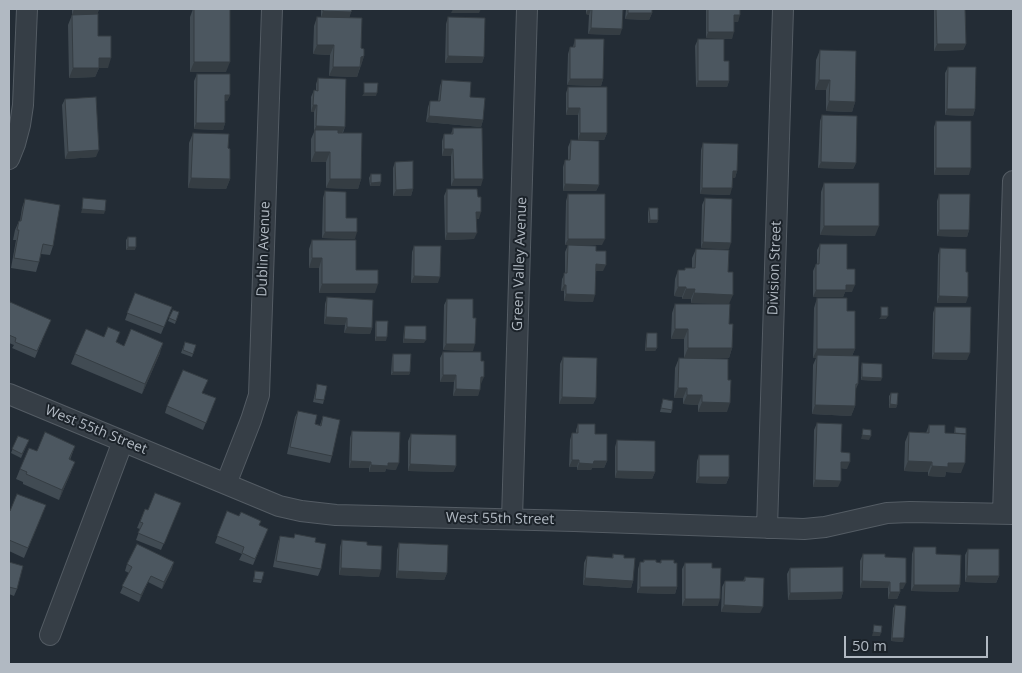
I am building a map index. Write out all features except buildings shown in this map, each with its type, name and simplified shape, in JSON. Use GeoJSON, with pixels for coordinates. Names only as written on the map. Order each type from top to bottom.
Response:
{"type":"FeatureCollection","features":[{"type":"Feature","properties":{"kind":"street"},"geometry":{"type":"LineString","coordinates":[[9,159],[15,144],[24,105],[26,9]]}},
{"type":"Feature","properties":{"kind":"street","name":"Dublin Avenue"},"geometry":{"type":"LineString","coordinates":[[226,484],[252,420],[259,395],[272,9]]}},
{"type":"Feature","properties":{"kind":"street","name":"Green Valley Avenue"},"geometry":{"type":"LineString","coordinates":[[512,519],[527,9]]}},
{"type":"Feature","properties":{"kind":"street","name":"Division Street"},"geometry":{"type":"LineString","coordinates":[[767,528],[782,9]]}},
{"type":"Feature","properties":{"kind":"street"},"geometry":{"type":"LineString","coordinates":[[1008,514],[1013,181]]}},
{"type":"Feature","properties":{"kind":"street","name":"West 55th Street"},"geometry":{"type":"LineString","coordinates":[[9,394],[279,506],[301,511],[336,515],[804,529],[825,527],[887,513],[1008,514]]}},
{"type":"Feature","properties":{"kind":"street"},"geometry":{"type":"LineString","coordinates":[[50,635],[123,441]]}}]}
